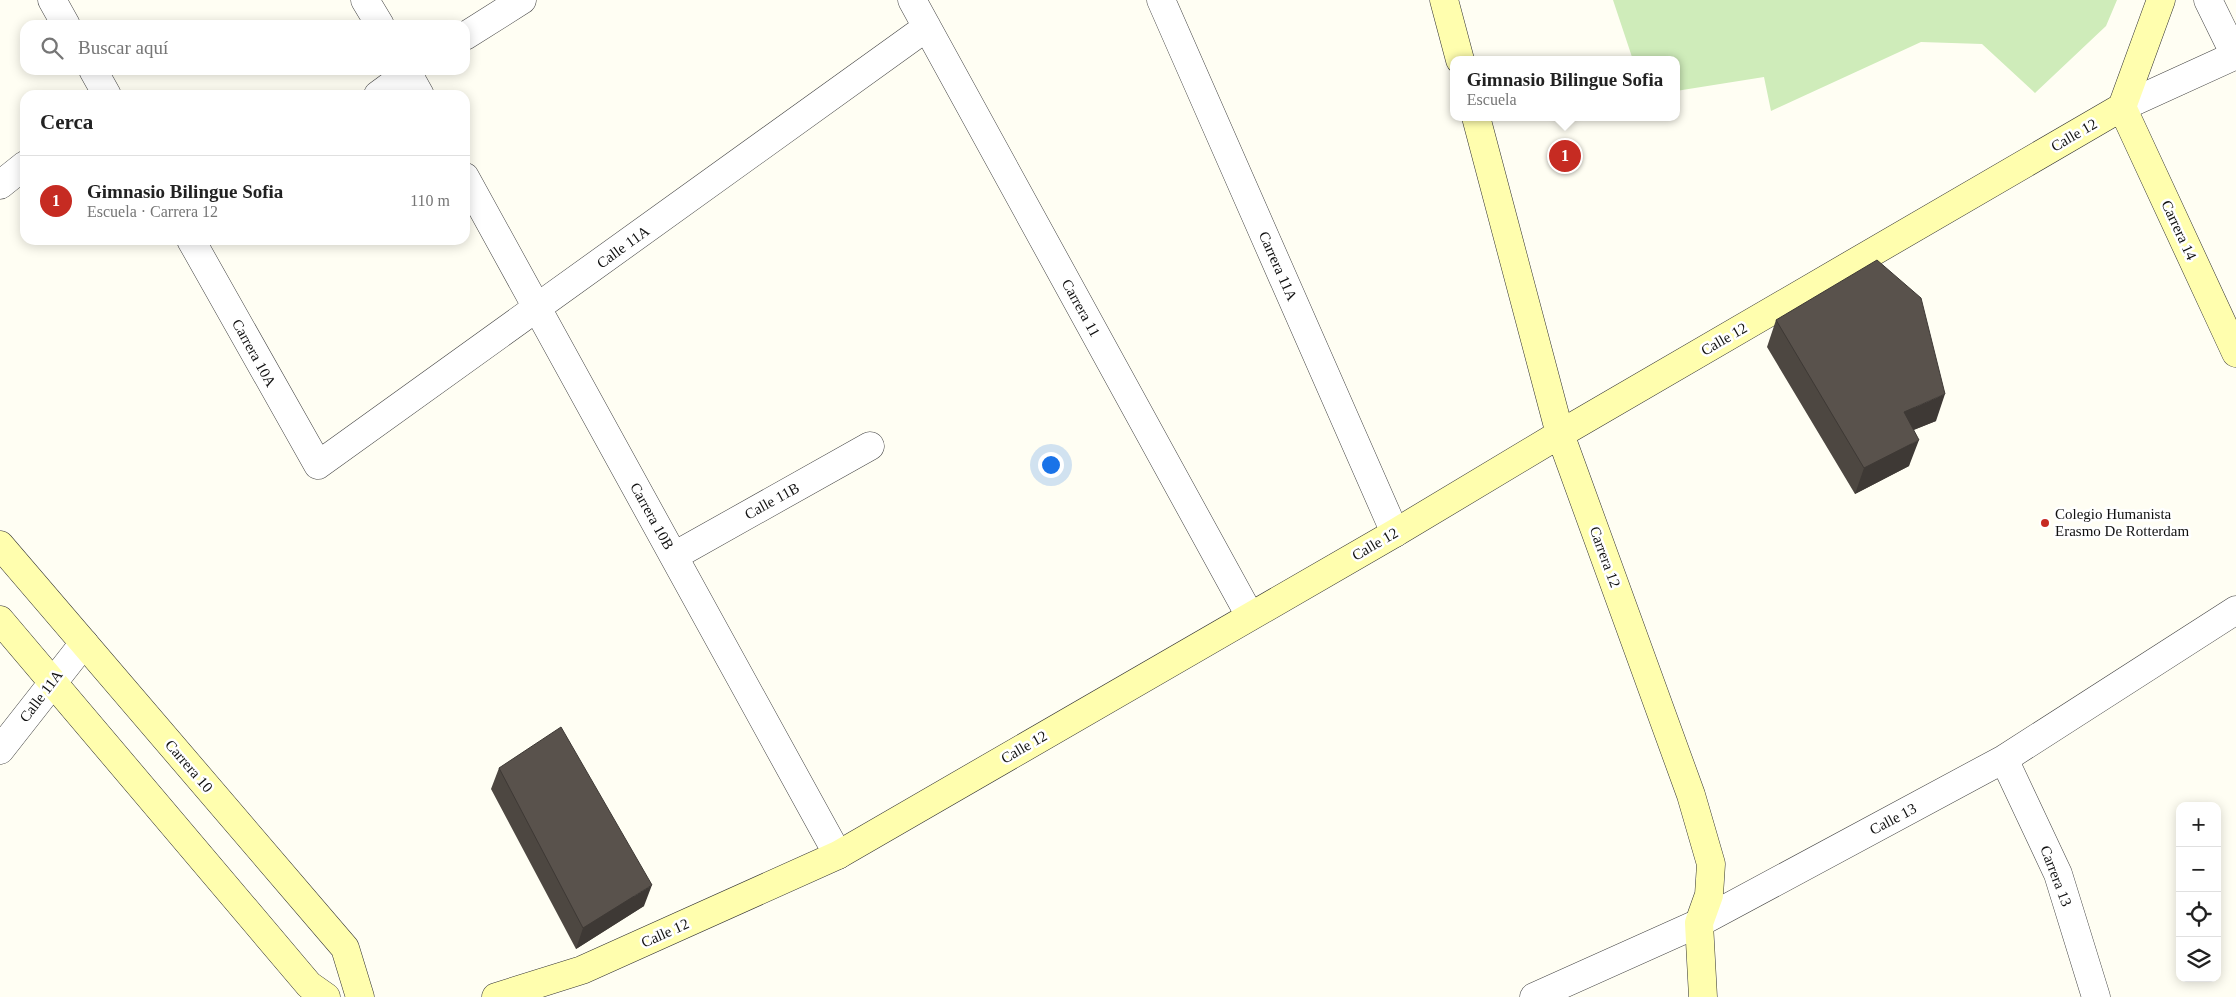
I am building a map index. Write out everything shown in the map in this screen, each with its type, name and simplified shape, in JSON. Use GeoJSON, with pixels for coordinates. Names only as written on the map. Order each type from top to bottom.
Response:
{"type":"FeatureCollection","features":[{"type":"Feature","properties":{"kind":"street"},"geometry":{"type":"LineString","coordinates":[[52,0],[63,20]]}},
{"type":"Feature","properties":{"kind":"street"},"geometry":{"type":"LineString","coordinates":[[365,0],[377,20]]}},
{"type":"Feature","properties":{"kind":"street"},"geometry":{"type":"LineString","coordinates":[[470,33],[522,0]]}},
{"type":"Feature","properties":{"kind":"street","name":"Carrera 11"},"geometry":{"type":"LineString","coordinates":[[912,0],[1250,616]]}},
{"type":"Feature","properties":{"kind":"street","name":"Carrera 11A"},"geometry":{"type":"LineString","coordinates":[[1161,0],[1395,533]]}},
{"type":"Feature","properties":{"kind":"street"},"geometry":{"type":"LineString","coordinates":[[1444,0],[1459,56]]}},
{"type":"Feature","properties":{"kind":"street"},"geometry":{"type":"LineString","coordinates":[[2122,107],[2161,0]]}},
{"type":"Feature","properties":{"kind":"street","name":"Calle 12"},"geometry":{"type":"LineString","coordinates":[[496,997],[582,970],[838,855],[1395,533],[1560,434],[2122,107],[2236,55],[2208,0]]}},
{"type":"Feature","properties":{"kind":"street","name":"Calle 11A"},"geometry":{"type":"LineString","coordinates":[[318,465],[927,27]]}},
{"type":"Feature","properties":{"kind":"street"},"geometry":{"type":"LineString","coordinates":[[95,75],[104,90]]}},
{"type":"Feature","properties":{"kind":"street"},"geometry":{"type":"LineString","coordinates":[[387,90],[411,77]]}},
{"type":"Feature","properties":{"kind":"street","name":"Carrera 14"},"geometry":{"type":"LineString","coordinates":[[2122,107],[2236,354]]}},
{"type":"Feature","properties":{"kind":"street","name":"Carrera 12"},"geometry":{"type":"LineString","coordinates":[[1477,121],[1560,434],[1691,795],[1711,864],[1709,895],[1700,923],[1703,997]]}},
{"type":"Feature","properties":{"kind":"street"},"geometry":{"type":"LineString","coordinates":[[0,185],[20,169]]}},
{"type":"Feature","properties":{"kind":"street","name":"Carrera 10B"},"geometry":{"type":"LineString","coordinates":[[470,186],[838,855]]}},
{"type":"Feature","properties":{"kind":"street","name":"Carrera 10A"},"geometry":{"type":"LineString","coordinates":[[194,245],[318,465]]}},
{"type":"Feature","properties":{"kind":"street","name":"Calle 11B"},"geometry":{"type":"LineString","coordinates":[[674,556],[870,446]]}},
{"type":"Feature","properties":{"kind":"street","name":"Carrera 10"},"geometry":{"type":"LineString","coordinates":[[0,545],[346,948],[360,997]]}},
{"type":"Feature","properties":{"kind":"street","name":"Calle 13"},"geometry":{"type":"LineString","coordinates":[[1534,997],[1700,923],[2004,759],[2236,610]]}},
{"type":"Feature","properties":{"kind":"street"},"geometry":{"type":"LineString","coordinates":[[0,620],[53,680],[309,985],[326,997]]}},
{"type":"Feature","properties":{"kind":"street","name":"Calle 11A"},"geometry":{"type":"LineString","coordinates":[[0,750],[53,680],[84,643]]}},
{"type":"Feature","properties":{"kind":"street","name":"Carrera 13"},"geometry":{"type":"LineString","coordinates":[[2004,759],[2058,874],[2096,997]]}},
{"type":"Feature","properties":{"kind":"green space"},"geometry":{"type":"Polygon","coordinates":[[[1613,0],[2117,0],[2106,26],[2035,93],[1982,44],[1921,42],[1771,111],[1764,77],[1680,90],[1680,56],[1632,56],[1613,0]]]}},
{"type":"Feature","properties":{"kind":"building"},"geometry":{"type":"Polygon","coordinates":[[[1877,260],[1921,298],[1945,394],[1904,412],[1919,440],[1864,468],[1776,320],[1877,260]]]}},
{"type":"Feature","properties":{"kind":"building"},"geometry":{"type":"Polygon","coordinates":[[[561,727],[652,885],[583,928],[499,768],[561,727]]]}},
{"type":"Feature","properties":{"kind":"place","name":"Gimnasio Bilingue Sofia"},"geometry":{"type":"Point","coordinates":[1565,156]}},
{"type":"Feature","properties":{"kind":"place","name":"Colegio Humanista Erasmo De Rotterdam"},"geometry":{"type":"Point","coordinates":[2045,523]}}]}
